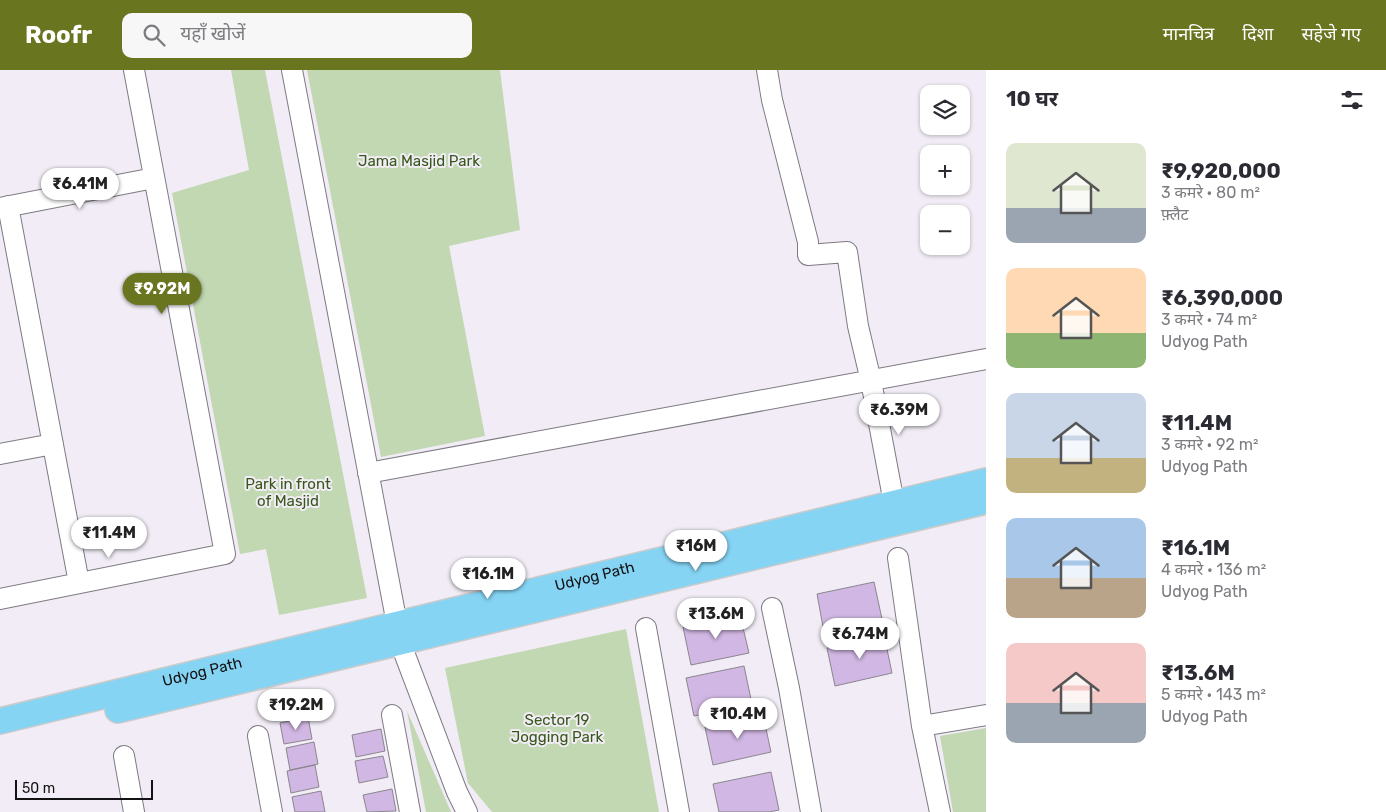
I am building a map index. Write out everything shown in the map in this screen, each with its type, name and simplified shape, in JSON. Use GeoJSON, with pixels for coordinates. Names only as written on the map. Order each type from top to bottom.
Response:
{"type":"FeatureCollection","features":[{"type":"Feature","properties":{"kind":"main road","name":"Udyog Path"},"geometry":{"type":"LineString","coordinates":[[0,739],[895,503],[986,481]]}},
{"type":"Feature","properties":{"kind":"main road","name":"Udyog Path"},"geometry":{"type":"LineString","coordinates":[[0,721],[986,501]]}},
{"type":"Feature","properties":{"kind":"street"},"geometry":{"type":"LineString","coordinates":[[0,599],[225,554],[134,70]]}},
{"type":"Feature","properties":{"kind":"street"},"geometry":{"type":"LineString","coordinates":[[292,70],[399,633],[457,792],[467,812]]}},
{"type":"Feature","properties":{"kind":"street"},"geometry":{"type":"LineString","coordinates":[[768,70],[772,100],[808,242],[808,254],[847,252],[858,326],[895,503]]}},
{"type":"Feature","properties":{"kind":"street"},"geometry":{"type":"LineString","coordinates":[[79,583],[53,444],[4,207],[154,178]]}},
{"type":"Feature","properties":{"kind":"street"},"geometry":{"type":"LineString","coordinates":[[368,473],[986,359]]}},
{"type":"Feature","properties":{"kind":"street"},"geometry":{"type":"LineString","coordinates":[[0,454],[53,444]]}},
{"type":"Feature","properties":{"kind":"street"},"geometry":{"type":"LineString","coordinates":[[898,558],[922,726],[940,812]]}},
{"type":"Feature","properties":{"kind":"street"},"geometry":{"type":"LineString","coordinates":[[772,608],[789,688],[811,812]]}},
{"type":"Feature","properties":{"kind":"street"},"geometry":{"type":"LineString","coordinates":[[646,628],[679,812]]}},
{"type":"Feature","properties":{"kind":"street"},"geometry":{"type":"LineString","coordinates":[[392,715],[410,812]]}},
{"type":"Feature","properties":{"kind":"street"},"geometry":{"type":"LineString","coordinates":[[922,726],[986,715]]}},
{"type":"Feature","properties":{"kind":"street"},"geometry":{"type":"LineString","coordinates":[[258,736],[272,812]]}},
{"type":"Feature","properties":{"kind":"street"},"geometry":{"type":"LineString","coordinates":[[124,756],[134,812]]}},
{"type":"Feature","properties":{"kind":"green space","name":"Park in front of Masjid"},"geometry":{"type":"Polygon","coordinates":[[[231,70],[265,70],[367,598],[279,615],[266,549],[240,554],[172,193],[249,170],[231,70]]]}},
{"type":"Feature","properties":{"kind":"green space","name":"Jama Masjid Park"},"geometry":{"type":"Polygon","coordinates":[[[307,70],[500,70],[520,230],[449,246],[485,436],[381,457],[307,70]]]}},
{"type":"Feature","properties":{"kind":"green space","name":"Sector 19 Jogging Park"},"geometry":{"type":"Polygon","coordinates":[[[626,629],[659,812],[492,812],[468,783],[445,668],[626,629]]]}},
{"type":"Feature","properties":{"kind":"green space"},"geometry":{"type":"Polygon","coordinates":[[[407,711],[451,812],[426,812],[407,711]]]}},
{"type":"Feature","properties":{"kind":"green space"},"geometry":{"type":"Polygon","coordinates":[[[986,728],[986,812],[953,812],[940,736],[986,728]]]}},
{"type":"Feature","properties":{"kind":"building"},"geometry":{"type":"Polygon","coordinates":[[[874,582],[882,619],[824,632],[817,594],[874,582]]]}},
{"type":"Feature","properties":{"kind":"building"},"geometry":{"type":"Polygon","coordinates":[[[740,615],[749,653],[691,665],[683,627],[740,615]]]}},
{"type":"Feature","properties":{"kind":"building"},"geometry":{"type":"Polygon","coordinates":[[[884,635],[892,673],[835,686],[827,648],[884,635]]]}},
{"type":"Feature","properties":{"kind":"building"},"geometry":{"type":"Polygon","coordinates":[[[744,666],[752,704],[694,716],[686,678],[744,666]]]}},
{"type":"Feature","properties":{"kind":"building"},"geometry":{"type":"Polygon","coordinates":[[[763,715],[771,752],[713,765],[705,727],[763,715]]]}},
{"type":"Feature","properties":{"kind":"building"},"geometry":{"type":"Polygon","coordinates":[[[308,717],[312,739],[284,744],[280,723],[308,717]]]}},
{"type":"Feature","properties":{"kind":"building"},"geometry":{"type":"Polygon","coordinates":[[[381,729],[385,751],[356,757],[352,735],[381,729]]]}},
{"type":"Feature","properties":{"kind":"building"},"geometry":{"type":"Polygon","coordinates":[[[314,742],[318,764],[290,770],[286,748],[314,742]]]}},
{"type":"Feature","properties":{"kind":"building"},"geometry":{"type":"Polygon","coordinates":[[[383,756],[388,777],[359,783],[355,761],[383,756]]]}},
{"type":"Feature","properties":{"kind":"building"},"geometry":{"type":"Polygon","coordinates":[[[315,765],[319,787],[291,793],[287,771],[315,765]]]}},
{"type":"Feature","properties":{"kind":"building"},"geometry":{"type":"Polygon","coordinates":[[[771,772],[779,810],[769,812],[719,812],[713,784],[771,772]]]}},
{"type":"Feature","properties":{"kind":"building"},"geometry":{"type":"Polygon","coordinates":[[[392,789],[396,811],[367,812],[363,795],[392,789]]]}},
{"type":"Feature","properties":{"kind":"building"},"geometry":{"type":"Polygon","coordinates":[[[321,791],[325,812],[295,812],[292,797],[321,791]]]}}]}
